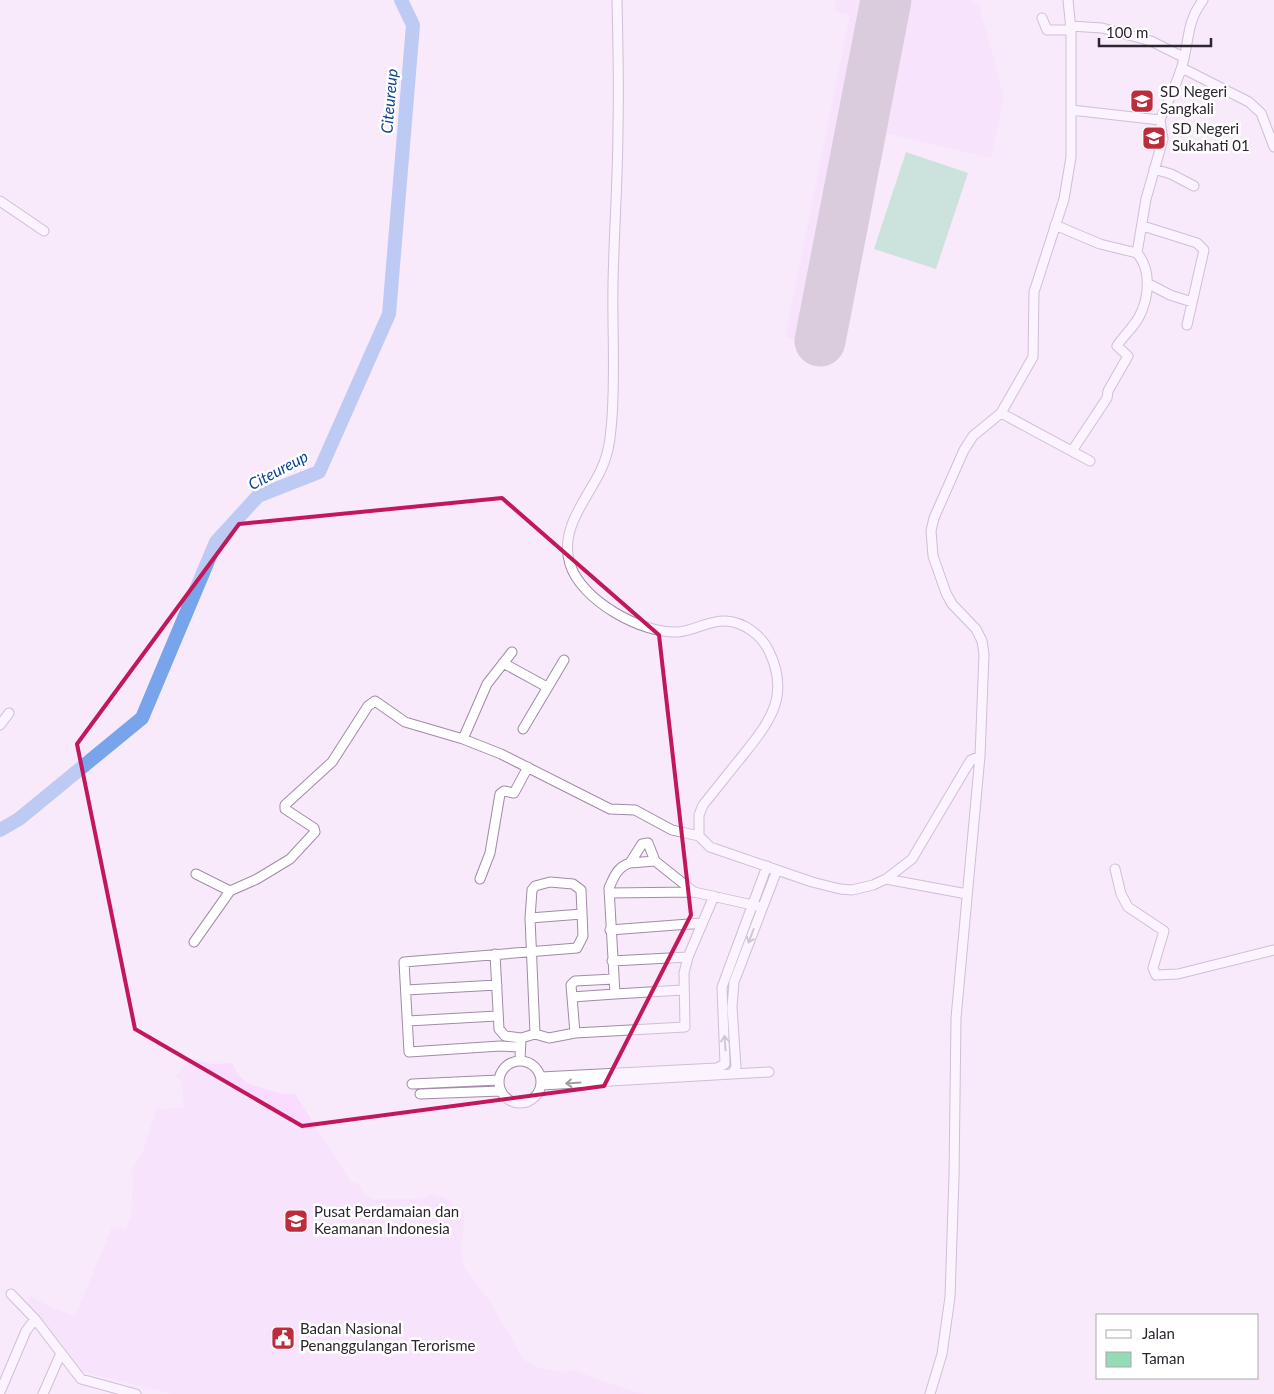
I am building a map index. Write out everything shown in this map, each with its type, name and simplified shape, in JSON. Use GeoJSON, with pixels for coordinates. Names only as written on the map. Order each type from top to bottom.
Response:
{"type":"FeatureCollection","features":[{"type":"Feature","properties":{"kind":"street"},"geometry":{"type":"LineString","coordinates":[[617,0],[618,126],[613,282],[612,424],[606,455],[570,528],[568,552],[572,569],[588,592],[608,608],[634,623],[647,629],[665,632],[689,631],[717,621],[732,622],[755,633],[768,648],[778,682],[774,709],[762,731],[703,805],[699,815],[699,836]]}},
{"type":"Feature","properties":{"kind":"street"},"geometry":{"type":"LineString","coordinates":[[930,1394],[942,1354],[950,1297],[956,1018],[980,756],[984,647],[976,629],[952,604],[946,593],[933,556],[930,536],[934,518],[964,450],[973,436],[1001,413],[1034,357],[1033,299],[1067,188],[1071,157],[1068,0]]}},
{"type":"Feature","properties":{"kind":"street"},"geometry":{"type":"LineString","coordinates":[[1137,253],[1146,200],[1163,139],[1160,120],[1182,68],[1188,26],[1194,10],[1203,0]]}},
{"type":"Feature","properties":{"kind":"street"},"geometry":{"type":"LineString","coordinates":[[1042,18],[1047,30],[1102,28],[1152,41],[1183,57]]}},
{"type":"Feature","properties":{"kind":"street"},"geometry":{"type":"LineString","coordinates":[[1182,68],[1249,102],[1261,113],[1274,147]]}},
{"type":"Feature","properties":{"kind":"street"},"geometry":{"type":"LineString","coordinates":[[1071,110],[1160,120]]}},
{"type":"Feature","properties":{"kind":"street"},"geometry":{"type":"LineString","coordinates":[[1154,169],[1171,174],[1194,186]]}},
{"type":"Feature","properties":{"kind":"street"},"geometry":{"type":"LineString","coordinates":[[0,201],[44,231]]}},
{"type":"Feature","properties":{"kind":"street"},"geometry":{"type":"LineString","coordinates":[[1055,225],[1100,244],[1137,253],[1147,267],[1147,283],[1139,316],[1117,346],[1128,356],[1108,391],[1108,398],[1072,451]]}},
{"type":"Feature","properties":{"kind":"street"},"geometry":{"type":"LineString","coordinates":[[1143,226],[1202,246],[1203,255],[1187,326]]}},
{"type":"Feature","properties":{"kind":"street"},"geometry":{"type":"LineString","coordinates":[[1147,283],[1170,295],[1192,302]]}},
{"type":"Feature","properties":{"kind":"street"},"geometry":{"type":"LineString","coordinates":[[1001,413],[1090,461]]}},
{"type":"Feature","properties":{"kind":"street"},"geometry":{"type":"LineString","coordinates":[[463,739],[484,689],[512,652]]}},
{"type":"Feature","properties":{"kind":"street"},"geometry":{"type":"LineString","coordinates":[[523,730],[546,687],[564,660]]}},
{"type":"Feature","properties":{"kind":"street"},"geometry":{"type":"LineString","coordinates":[[503,663],[546,687]]}},
{"type":"Feature","properties":{"kind":"street"},"geometry":{"type":"LineString","coordinates":[[194,942],[230,891],[258,879],[290,859],[315,832],[314,828],[285,809],[285,805],[332,762],[372,702],[378,702],[405,722],[463,739],[528,767],[545,778],[610,810],[635,810],[672,830],[699,836],[710,848],[812,882],[840,889],[852,890],[872,885],[886,879],[912,859],[971,760],[980,756]]}},
{"type":"Feature","properties":{"kind":"street"},"geometry":{"type":"LineString","coordinates":[[0,725],[9,712]]}},
{"type":"Feature","properties":{"kind":"street"},"geometry":{"type":"LineString","coordinates":[[480,879],[490,853],[500,794],[504,791],[514,793],[528,767]]}},
{"type":"Feature","properties":{"kind":"street"},"geometry":{"type":"LineString","coordinates":[[630,864],[638,848],[645,842],[648,843],[655,862],[694,892]]}},
{"type":"Feature","properties":{"kind":"street"},"geometry":{"type":"LineString","coordinates":[[615,994],[609,893],[614,875],[625,865],[655,862]]}},
{"type":"Feature","properties":{"kind":"street"},"geometry":{"type":"LineString","coordinates":[[541,1081],[717,1068],[726,1064],[722,987],[767,866]]}},
{"type":"Feature","properties":{"kind":"street"},"geometry":{"type":"LineString","coordinates":[[732,1074],[736,1067],[732,1007],[734,982],[777,870]]}},
{"type":"Feature","properties":{"kind":"street"},"geometry":{"type":"LineString","coordinates":[[1115,870],[1121,894],[1128,907],[1164,931],[1153,968],[1156,976],[1178,974],[1274,950]]}},
{"type":"Feature","properties":{"kind":"street"},"geometry":{"type":"LineString","coordinates":[[196,874],[230,891]]}},
{"type":"Feature","properties":{"kind":"street"},"geometry":{"type":"LineString","coordinates":[[886,879],[967,894]]}},
{"type":"Feature","properties":{"kind":"street"},"geometry":{"type":"LineString","coordinates":[[535,1034],[532,952],[530,918],[532,890],[536,886],[550,882],[573,884],[580,887],[583,936],[577,948],[532,952],[406,961],[403,964],[409,1052],[500,1046],[520,1043],[535,1034],[549,1038],[575,1033],[682,1029],[686,1026],[683,990],[688,957],[714,896]]}},
{"type":"Feature","properties":{"kind":"street"},"geometry":{"type":"LineString","coordinates":[[609,893],[694,892],[752,904],[762,908]]}},
{"type":"Feature","properties":{"kind":"street"},"geometry":{"type":"LineString","coordinates":[[530,918],[582,914]]}},
{"type":"Feature","properties":{"kind":"street"},"geometry":{"type":"LineString","coordinates":[[610,930],[702,924]]}},
{"type":"Feature","properties":{"kind":"street"},"geometry":{"type":"LineString","coordinates":[[495,954],[497,1016],[501,1033],[520,1043]]}},
{"type":"Feature","properties":{"kind":"street"},"geometry":{"type":"LineString","coordinates":[[612,961],[688,957]]}},
{"type":"Feature","properties":{"kind":"street"},"geometry":{"type":"LineString","coordinates":[[575,1033],[571,986],[576,981],[614,979]]}},
{"type":"Feature","properties":{"kind":"street"},"geometry":{"type":"LineString","coordinates":[[406,990],[497,985]]}},
{"type":"Feature","properties":{"kind":"street"},"geometry":{"type":"LineString","coordinates":[[572,997],[683,990]]}},
{"type":"Feature","properties":{"kind":"street"},"geometry":{"type":"LineString","coordinates":[[408,1021],[497,1016]]}},
{"type":"Feature","properties":{"kind":"street"},"geometry":{"type":"LineString","coordinates":[[520,1043],[520,1060]]}},
{"type":"Feature","properties":{"kind":"street"},"geometry":{"type":"LineString","coordinates":[[520,1060],[534,1065],[541,1081],[535,1098],[525,1103],[514,1102],[501,1091],[499,1080],[506,1066],[520,1060]]}},
{"type":"Feature","properties":{"kind":"street"},"geometry":{"type":"LineString","coordinates":[[541,1081],[769,1072]]}},
{"type":"Feature","properties":{"kind":"street"},"geometry":{"type":"LineString","coordinates":[[412,1084],[499,1080]]}},
{"type":"Feature","properties":{"kind":"street"},"geometry":{"type":"LineString","coordinates":[[420,1094],[501,1091]]}},
{"type":"Feature","properties":{"kind":"street"},"geometry":{"type":"LineString","coordinates":[[11,1294],[34,1319],[81,1379],[136,1394]]}},
{"type":"Feature","properties":{"kind":"street"},"geometry":{"type":"LineString","coordinates":[[0,1392],[26,1332],[34,1319]]}},
{"type":"Feature","properties":{"kind":"street"},"geometry":{"type":"LineString","coordinates":[[43,1394],[61,1353]]}},
{"type":"Feature","properties":{"kind":"highlighted area"},"geometry":{"type":"Polygon","coordinates":[[[502,498],[659,635],[691,915],[604,1086],[302,1126],[135,1029],[77,744],[239,524],[502,498]]]}},
{"type":"Feature","properties":{"kind":"shaded area"},"geometry":{"type":"Polygon","coordinates":[[[836,0],[970,0],[979,6],[1004,97],[991,158],[888,134],[834,351],[785,337],[850,15],[834,11],[836,0]]]}},
{"type":"Feature","properties":{"kind":"shaded area","name":"Pusat Perdamaian dan Keamanan Indonesia"},"geometry":{"type":"Polygon","coordinates":[[[189,1058],[212,1064],[232,1063],[238,1074],[248,1084],[282,1094],[295,1094],[351,1182],[359,1184],[363,1193],[373,1199],[419,1199],[432,1194],[447,1199],[457,1209],[465,1212],[461,1255],[465,1269],[489,1300],[524,1360],[537,1367],[560,1372],[572,1370],[638,1393],[650,1394],[171,1394],[80,1371],[27,1302],[31,1296],[50,1307],[75,1316],[112,1227],[126,1228],[131,1215],[132,1170],[144,1149],[156,1109],[184,1108],[181,1079],[175,1078],[189,1058]]]}},
{"type":"Feature","properties":{"kind":"green space"},"geometry":{"type":"Polygon","coordinates":[[[906,152],[968,173],[936,269],[874,249],[906,152]]]}},
{"type":"Feature","properties":{"kind":"waterway","name":"Citeureup"},"geometry":{"type":"LineString","coordinates":[[0,830],[19,819],[142,718],[216,542],[258,496],[319,472],[389,314],[413,25],[401,0]]}},
{"type":"Feature","properties":{"kind":"runway"},"geometry":{"type":"LineString","coordinates":[[820,341],[886,0]]}},
{"type":"Feature","properties":{"kind":"place","name":"SD Negeri Sangkali"},"geometry":{"type":"Point","coordinates":[1142,101]}},
{"type":"Feature","properties":{"kind":"place","name":"SD Negeri Sukahati 01"},"geometry":{"type":"Point","coordinates":[1154,138]}},
{"type":"Feature","properties":{"kind":"place","name":"Pusat Perdamaian dan Keamanan Indonesia"},"geometry":{"type":"Point","coordinates":[296,1221]}},
{"type":"Feature","properties":{"kind":"place","name":"Badan Nasional Penanggulangan Terorisme"},"geometry":{"type":"Point","coordinates":[283,1338]}}]}
